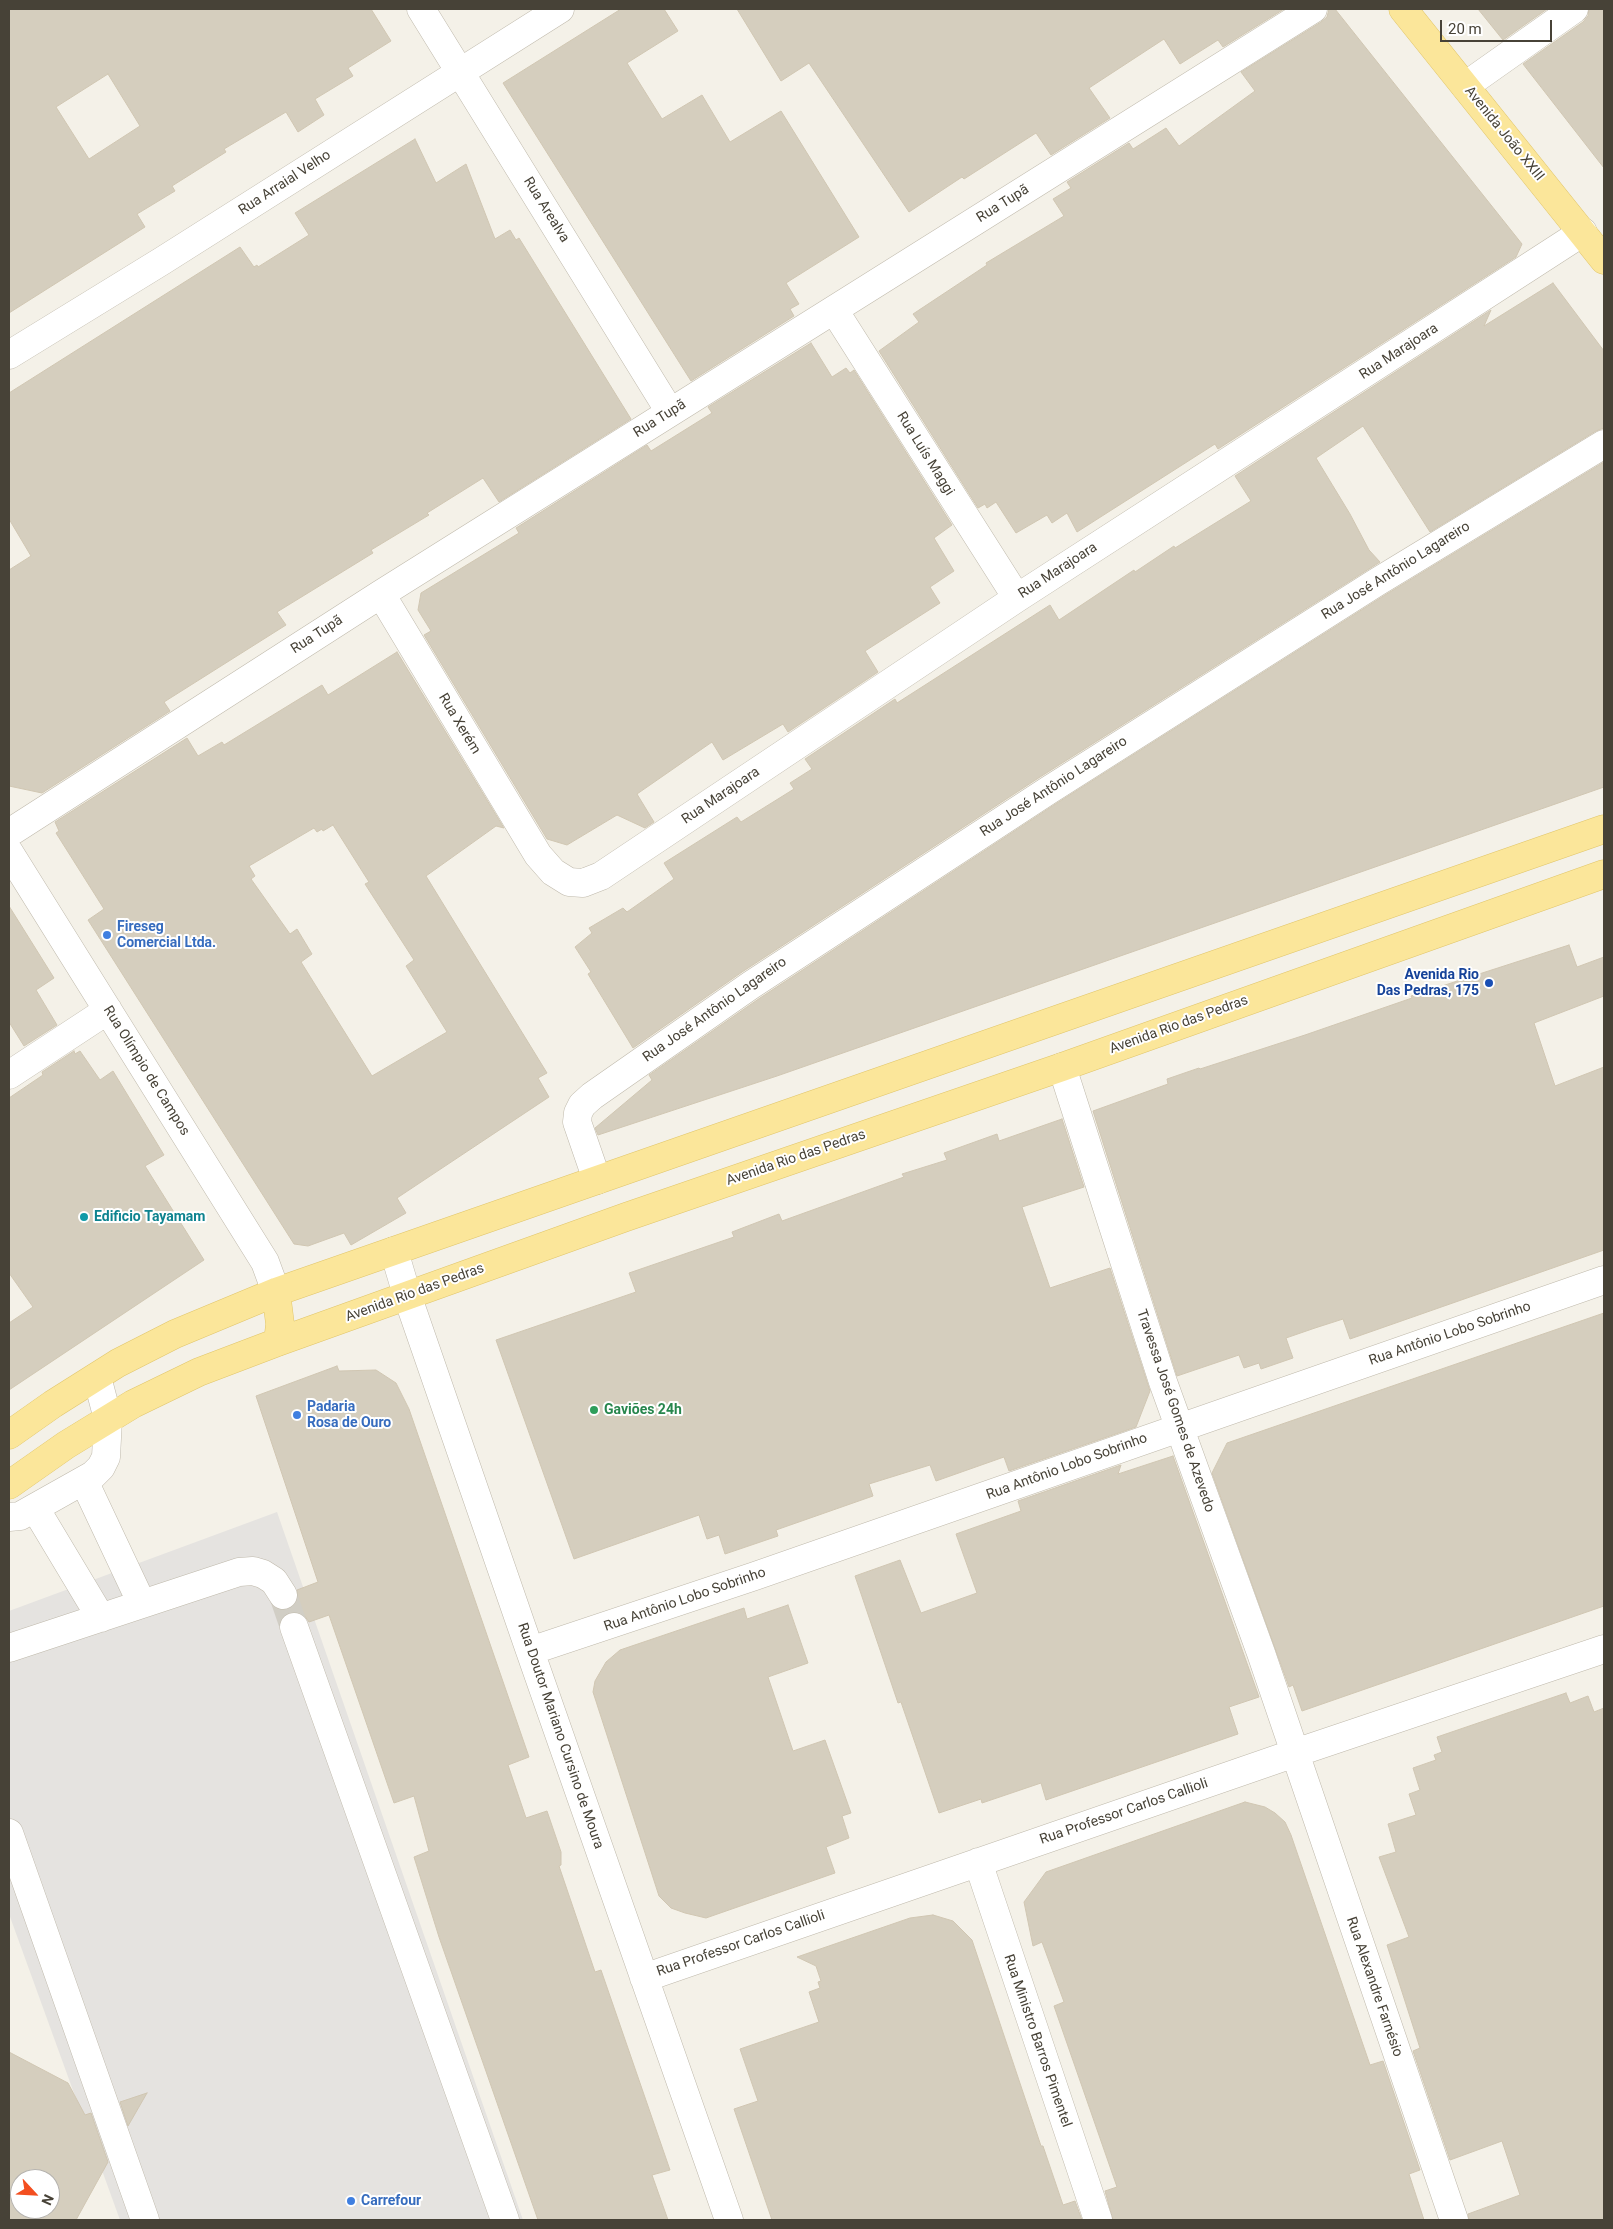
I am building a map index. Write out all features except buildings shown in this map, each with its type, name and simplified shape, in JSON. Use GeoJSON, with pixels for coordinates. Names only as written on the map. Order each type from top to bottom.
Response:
{"type":"FeatureCollection","features":[{"type":"Feature","properties":{"kind":"main road","name":"Avenida João XXIII"},"geometry":{"type":"LineString","coordinates":[[1403,9],[1604,260]]}},
{"type":"Feature","properties":{"kind":"main road"},"geometry":{"type":"LineString","coordinates":[[9,1435],[53,1404],[97,1377],[176,1334],[276,1292],[1604,829]]}},
{"type":"Feature","properties":{"kind":"main road","name":"Avenida Rio das Pedras"},"geometry":{"type":"LineString","coordinates":[[9,1485],[133,1404],[199,1372],[626,1217],[1062,1067],[1604,874]]}},
{"type":"Feature","properties":{"kind":"main road"},"geometry":{"type":"LineString","coordinates":[[276,1292],[280,1324],[278,1342]]}},
{"type":"Feature","properties":{"kind":"street","name":"Rua Arealva"},"geometry":{"type":"LineString","coordinates":[[421,9],[670,412]]}},
{"type":"Feature","properties":{"kind":"street","name":"Rua Arraial Velho"},"geometry":{"type":"LineString","coordinates":[[9,355],[162,261],[560,9]]}},
{"type":"Feature","properties":{"kind":"street","name":"Rua Tupã"},"geometry":{"type":"LineString","coordinates":[[9,833],[380,594],[1313,9]]}},
{"type":"Feature","properties":{"kind":"street"},"geometry":{"type":"LineString","coordinates":[[1465,86],[1574,9]]}},
{"type":"Feature","properties":{"kind":"street","name":"Rua Marajoara"},"geometry":{"type":"LineString","coordinates":[[538,854],[553,872],[569,882],[583,883],[601,876],[1017,598],[1583,232]]}},
{"type":"Feature","properties":{"kind":"street","name":"Rua Luís Maggi"},"geometry":{"type":"LineString","coordinates":[[834,310],[1017,598]]}},
{"type":"Feature","properties":{"kind":"street","name":"Rua José Antônio Lagareiro"},"geometry":{"type":"LineString","coordinates":[[597,1180],[577,1122],[582,1106],[592,1096],[743,990],[1032,800],[1377,582],[1604,444]]}},
{"type":"Feature","properties":{"kind":"street","name":"Rua Xerém"},"geometry":{"type":"LineString","coordinates":[[380,594],[538,854]]}},
{"type":"Feature","properties":{"kind":"street","name":"Rua Olímpio de Campos"},"geometry":{"type":"LineString","coordinates":[[9,852],[265,1262],[276,1292]]}},
{"type":"Feature","properties":{"kind":"street"},"geometry":{"type":"LineString","coordinates":[[9,1075],[108,1010]]}},
{"type":"Feature","properties":{"kind":"street","name":"Travessa José Gomes de Azevedo"},"geometry":{"type":"LineString","coordinates":[[1062,1067],[1179,1427],[1295,1753]]}},
{"type":"Feature","properties":{"kind":"street","name":"Rua Doutor Mariano Cursino de Moura"},"geometry":{"type":"LineString","coordinates":[[394,1251],[407,1296],[729,2220]]}},
{"type":"Feature","properties":{"kind":"street","name":"Rua Antônio Lobo Sobrinho"},"geometry":{"type":"LineString","coordinates":[[530,1651],[755,1576],[1604,1280]]}},
{"type":"Feature","properties":{"kind":"street"},"geometry":{"type":"LineString","coordinates":[[9,1518],[20,1516],[84,1481],[101,1467],[106,1457],[108,1419],[97,1377]]}},
{"type":"Feature","properties":{"kind":"street"},"geometry":{"type":"LineString","coordinates":[[84,1481],[142,1604]]}},
{"type":"Feature","properties":{"kind":"street"},"geometry":{"type":"LineString","coordinates":[[35,1508],[101,1618]]}},
{"type":"Feature","properties":{"kind":"street"},"geometry":{"type":"LineString","coordinates":[[9,1648],[239,1572],[253,1571],[263,1574],[274,1581],[283,1594]]}},
{"type":"Feature","properties":{"kind":"street"},"geometry":{"type":"LineString","coordinates":[[294,1627],[505,2220]]}},
{"type":"Feature","properties":{"kind":"street","name":"Rua Professor Carlos Callioli"},"geometry":{"type":"LineString","coordinates":[[644,1978],[1295,1753],[1604,1649]]}},
{"type":"Feature","properties":{"kind":"street","name":"Rua Alexandre Farnésio"},"geometry":{"type":"LineString","coordinates":[[1295,1753],[1454,2220]]}},
{"type":"Feature","properties":{"kind":"street"},"geometry":{"type":"LineString","coordinates":[[9,1833],[145,2220]]}},
{"type":"Feature","properties":{"kind":"street","name":"Rua Ministro Barros Pimentel"},"geometry":{"type":"LineString","coordinates":[[978,1862],[1098,2220]]}},
{"type":"Feature","properties":{"kind":"shaded area"},"geometry":{"type":"Polygon","coordinates":[[[277,1512],[523,2220],[120,2220],[9,1914],[9,1611],[277,1512]]]}},
{"type":"Feature","properties":{"kind":"tunnel"},"geometry":{"type":"LineString","coordinates":[[283,1595],[294,1627]]}},
{"type":"Feature","properties":{"kind":"place","name":"Fireseg Comercial Ltda."},"geometry":{"type":"Point","coordinates":[107,935]}},
{"type":"Feature","properties":{"kind":"place","name":"Avenida Rio Das Pedras, 175"},"geometry":{"type":"Point","coordinates":[1489,983]}},
{"type":"Feature","properties":{"kind":"place","name":"Edificio Tayamam"},"geometry":{"type":"Point","coordinates":[84,1217]}},
{"type":"Feature","properties":{"kind":"place","name":"Gaviões 24h"},"geometry":{"type":"Point","coordinates":[594,1410]}},
{"type":"Feature","properties":{"kind":"place","name":"Padaria Rosa de Ouro"},"geometry":{"type":"Point","coordinates":[297,1415]}},
{"type":"Feature","properties":{"kind":"place","name":"Carrefour"},"geometry":{"type":"Point","coordinates":[351,2201]}}]}
